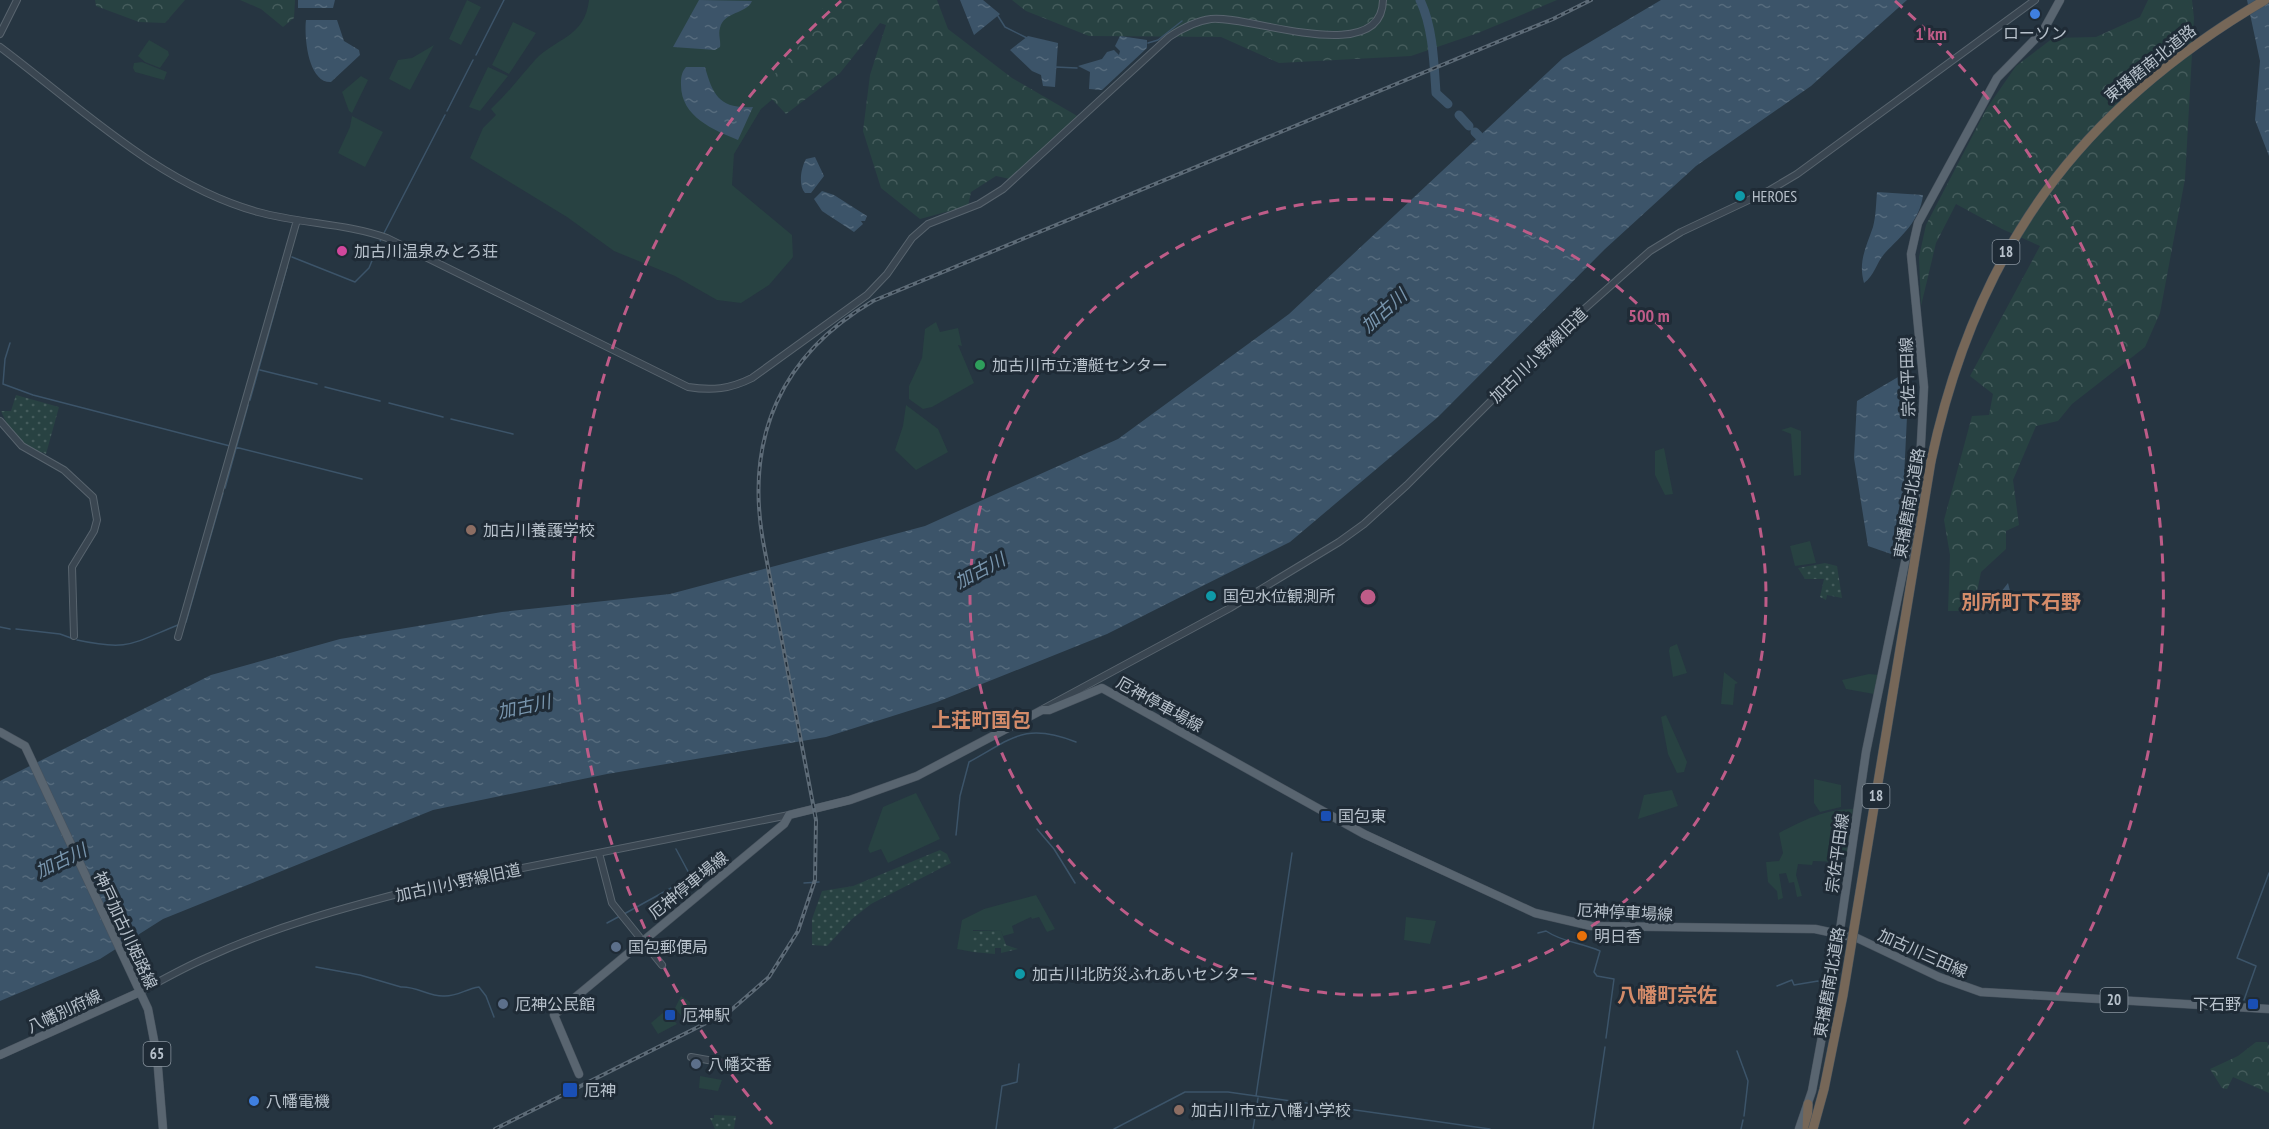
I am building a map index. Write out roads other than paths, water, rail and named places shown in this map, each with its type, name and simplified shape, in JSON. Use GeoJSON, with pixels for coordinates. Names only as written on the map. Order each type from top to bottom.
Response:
{"type":"FeatureCollection","features":[{"type":"Feature","properties":{"kind":"highway","name":"東播磨南北道路"},"geometry":{"type":"LineString","coordinates":[[1814,1129],[1843,995],[1934,461],[1952,378],[1965,340],[2008,248],[2068,162],[2120,105],[2205,36],[2265,0]]}},
{"type":"Feature","properties":{"kind":"highway","name":"東播磨南北道路"},"geometry":{"type":"LineString","coordinates":[[2147,83],[2207,40],[2269,3]]}},
{"type":"Feature","properties":{"kind":"highway","name":"東播磨南北道路"},"geometry":{"type":"LineString","coordinates":[[1819,1129],[1848,993],[1934,461]]}},
{"type":"Feature","properties":{"kind":"highway"},"geometry":{"type":"LineString","coordinates":[[1807,1129],[1808,1104]]}},
{"type":"Feature","properties":{"kind":"main road","name":"宗佐平田線"},"geometry":{"type":"LineString","coordinates":[[1838,934],[1866,752],[1918,499],[1924,387],[1911,254],[1918,223],[1997,78],[2043,31],[2060,0]]}},
{"type":"Feature","properties":{"kind":"main road","name":"厄神停車場線"},"geometry":{"type":"LineString","coordinates":[[579,1074],[554,1015],[784,824],[789,815],[850,800],[917,776],[1042,710],[1049,710],[1096,689],[1107,688],[1366,835],[1535,913],[1591,926],[1808,928],[1838,934]]}},
{"type":"Feature","properties":{"kind":"main road","name":"神戸加古川姫路線"},"geometry":{"type":"LineString","coordinates":[[0,732],[22,743],[28,753],[140,992],[154,1032],[163,1129]]}},
{"type":"Feature","properties":{"kind":"main road","name":"加古川三田線"},"geometry":{"type":"LineString","coordinates":[[1838,934],[1857,938],[1939,977],[1981,992],[2269,1010]]}},
{"type":"Feature","properties":{"kind":"main road"},"geometry":{"type":"LineString","coordinates":[[1799,1129],[1808,1104],[1838,934]]}},
{"type":"Feature","properties":{"kind":"main road","name":"八幡別府線"},"geometry":{"type":"LineString","coordinates":[[0,1055],[140,992]]}},
{"type":"Feature","properties":{"kind":"street"},"geometry":{"type":"LineString","coordinates":[[0,34],[17,0]]}},
{"type":"Feature","properties":{"kind":"street"},"geometry":{"type":"LineString","coordinates":[[0,47],[167,172],[226,201],[258,212],[359,228],[387,238],[688,387],[725,388],[752,378],[867,295],[887,274],[912,238],[928,224],[979,204],[1003,189],[1169,37],[1184,27],[1210,19],[1225,18],[1288,32],[1337,35],[1371,27],[1379,18],[1383,0]]}},
{"type":"Feature","properties":{"kind":"street","name":"加古川小野線旧道"},"geometry":{"type":"LineString","coordinates":[[1042,710],[1230,608],[1347,536],[1407,485],[1573,319],[1650,251],[1681,232],[1770,190],[1797,174],[2035,0]]}},
{"type":"Feature","properties":{"kind":"street"},"geometry":{"type":"LineString","coordinates":[[178,637],[297,220]]}},
{"type":"Feature","properties":{"kind":"street"},"geometry":{"type":"LineString","coordinates":[[0,421],[22,446],[64,470],[93,497],[97,513],[94,531],[72,567],[74,636]]}},
{"type":"Feature","properties":{"kind":"street","name":"加古川小野線旧道"},"geometry":{"type":"LineString","coordinates":[[140,992],[206,957],[359,904],[417,889],[789,815]]}},
{"type":"Feature","properties":{"kind":"street"},"geometry":{"type":"LineString","coordinates":[[599,852],[612,903],[662,965]]}},
{"type":"Feature","properties":{"kind":"street"},"geometry":{"type":"LineString","coordinates":[[691,1057],[764,1070]]}},
{"type":"Feature","properties":{"kind":"water"},"geometry":{"type":"Polygon","coordinates":[[[298,0],[335,0],[333,8],[298,8],[298,0]]]}},
{"type":"Feature","properties":{"kind":"water"},"geometry":{"type":"Polygon","coordinates":[[[699,0],[752,1],[722,22],[719,30],[720,47],[715,50],[673,47],[699,0]]]}},
{"type":"Feature","properties":{"kind":"water"},"geometry":{"type":"Polygon","coordinates":[[[960,0],[983,0],[1000,14],[974,35],[960,0]]]}},
{"type":"Feature","properties":{"kind":"water","name":"加古川"},"geometry":{"type":"Polygon","coordinates":[[[1661,0],[1907,0],[1811,86],[1696,166],[1605,249],[1438,417],[1290,542],[1107,634],[937,702],[826,737],[607,774],[433,810],[163,919],[100,959],[0,1001],[0,781],[211,675],[340,639],[502,612],[670,594],[925,526],[1118,439],[1289,314],[1563,58],[1661,0]]]}},
{"type":"Feature","properties":{"kind":"water"},"geometry":{"type":"Polygon","coordinates":[[[2247,0],[2269,0],[2269,156],[2255,120],[2260,61],[2247,0]]]}},
{"type":"Feature","properties":{"kind":"water"},"geometry":{"type":"Polygon","coordinates":[[[306,20],[337,20],[344,41],[359,50],[360,55],[331,82],[323,80],[312,67],[307,47],[306,20]]]}},
{"type":"Feature","properties":{"kind":"water"},"geometry":{"type":"Polygon","coordinates":[[[1028,36],[1058,43],[1055,87],[1043,86],[1041,75],[1032,71],[1010,50],[1028,36]]]}},
{"type":"Feature","properties":{"kind":"water"},"geometry":{"type":"Polygon","coordinates":[[[1120,36],[1147,40],[1147,48],[1102,90],[1089,89],[1090,72],[1078,66],[1102,59],[1107,52],[1114,50],[1119,55],[1120,51],[1115,46],[1120,36]]]}},
{"type":"Feature","properties":{"kind":"water"},"geometry":{"type":"Polygon","coordinates":[[[686,67],[705,67],[711,86],[725,103],[733,106],[753,107],[738,140],[700,121],[687,106],[682,96],[681,85],[683,71],[686,67]]]}},
{"type":"Feature","properties":{"kind":"water"},"geometry":{"type":"Polygon","coordinates":[[[815,157],[824,176],[811,193],[805,193],[801,181],[803,167],[806,159],[815,157]]]}},
{"type":"Feature","properties":{"kind":"water"},"geometry":{"type":"Polygon","coordinates":[[[822,191],[834,195],[867,216],[865,221],[861,221],[863,224],[854,232],[822,211],[814,199],[822,191]]]}},
{"type":"Feature","properties":{"kind":"water"},"geometry":{"type":"Polygon","coordinates":[[[1877,192],[1923,195],[1914,220],[1885,253],[1864,283],[1862,261],[1874,223],[1877,192]]]}},
{"type":"Feature","properties":{"kind":"water"},"geometry":{"type":"Polygon","coordinates":[[[1905,373],[1908,396],[1904,478],[1900,540],[1894,555],[1868,546],[1854,458],[1857,401],[1905,373]]]}},
{"type":"Feature","properties":{"kind":"water"},"geometry":{"type":"Polygon","coordinates":[[[2008,583],[2011,595],[2004,608],[1995,613],[1994,601],[2008,583]]]}},
{"type":"Feature","properties":{"kind":"waterway"},"geometry":{"type":"LineString","coordinates":[[476,55],[504,0]]}},
{"type":"Feature","properties":{"kind":"waterway"},"geometry":{"type":"LineString","coordinates":[[1420,0],[1430,33],[1436,93],[1448,104]]}},
{"type":"Feature","properties":{"kind":"waterway"},"geometry":{"type":"LineString","coordinates":[[998,16],[1005,27],[1027,38]]}},
{"type":"Feature","properties":{"kind":"waterway"},"geometry":{"type":"LineString","coordinates":[[1148,43],[1158,40],[1182,21]]}},
{"type":"Feature","properties":{"kind":"waterway"},"geometry":{"type":"LineString","coordinates":[[447,111],[473,60]]}},
{"type":"Feature","properties":{"kind":"waterway"},"geometry":{"type":"LineString","coordinates":[[1055,67],[1077,68]]}},
{"type":"Feature","properties":{"kind":"waterway"},"geometry":{"type":"LineString","coordinates":[[383,235],[445,115]]}},
{"type":"Feature","properties":{"kind":"waterway"},"geometry":{"type":"LineString","coordinates":[[1459,115],[1469,126]]}},
{"type":"Feature","properties":{"kind":"waterway"},"geometry":{"type":"LineString","coordinates":[[1475,132],[1479,136]]}},
{"type":"Feature","properties":{"kind":"waterway"},"geometry":{"type":"LineString","coordinates":[[292,257],[355,282],[369,268],[381,239]]}},
{"type":"Feature","properties":{"kind":"waterway"},"geometry":{"type":"LineString","coordinates":[[250,400],[287,267]]}},
{"type":"Feature","properties":{"kind":"waterway"},"geometry":{"type":"LineString","coordinates":[[10,343],[5,359],[3,384],[33,395],[230,446]]}},
{"type":"Feature","properties":{"kind":"waterway"},"geometry":{"type":"LineString","coordinates":[[260,370],[317,384]]}},
{"type":"Feature","properties":{"kind":"waterway"},"geometry":{"type":"LineString","coordinates":[[325,387],[380,401]]}},
{"type":"Feature","properties":{"kind":"waterway"},"geometry":{"type":"LineString","coordinates":[[389,403],[443,417]]}},
{"type":"Feature","properties":{"kind":"waterway"},"geometry":{"type":"LineString","coordinates":[[225,488],[248,405]]}},
{"type":"Feature","properties":{"kind":"waterway"},"geometry":{"type":"LineString","coordinates":[[451,419],[513,434]]}},
{"type":"Feature","properties":{"kind":"waterway"},"geometry":{"type":"LineString","coordinates":[[235,447],[362,479]]}},
{"type":"Feature","properties":{"kind":"waterway"},"geometry":{"type":"LineString","coordinates":[[186,622],[223,493]]}},
{"type":"Feature","properties":{"kind":"waterway"},"geometry":{"type":"LineString","coordinates":[[77,640],[108,645],[129,644],[178,625]]}},
{"type":"Feature","properties":{"kind":"waterway"},"geometry":{"type":"LineString","coordinates":[[0,627],[10,629]]}},
{"type":"Feature","properties":{"kind":"waterway"},"geometry":{"type":"LineString","coordinates":[[16,629],[60,634],[71,638]]}},
{"type":"Feature","properties":{"kind":"waterway"},"geometry":{"type":"LineString","coordinates":[[956,835],[960,796],[969,762],[1009,740],[1031,733],[1044,733],[1076,742]]}},
{"type":"Feature","properties":{"kind":"waterway"},"geometry":{"type":"LineString","coordinates":[[1037,829],[1054,849],[1075,883]]}},
{"type":"Feature","properties":{"kind":"waterway"},"geometry":{"type":"LineString","coordinates":[[624,914],[691,877],[676,849]]}},
{"type":"Feature","properties":{"kind":"waterway"},"geometry":{"type":"LineString","coordinates":[[1256,1096],[1292,853]]}},
{"type":"Feature","properties":{"kind":"waterway"},"geometry":{"type":"LineString","coordinates":[[2244,1000],[2256,966],[2237,958],[2269,873]]}},
{"type":"Feature","properties":{"kind":"waterway"},"geometry":{"type":"LineString","coordinates":[[804,883],[819,882]]}},
{"type":"Feature","properties":{"kind":"waterway"},"geometry":{"type":"LineString","coordinates":[[607,923],[620,916]]}},
{"type":"Feature","properties":{"kind":"waterway"},"geometry":{"type":"LineString","coordinates":[[1538,933],[1546,931],[1559,938],[1600,951],[1594,972],[1597,976],[1614,979],[1606,1038]]}},
{"type":"Feature","properties":{"kind":"waterway"},"geometry":{"type":"LineString","coordinates":[[316,967],[360,975],[438,996],[453,995],[479,987],[486,996],[494,1017]]}},
{"type":"Feature","properties":{"kind":"waterway"},"geometry":{"type":"LineString","coordinates":[[1777,986],[1792,980],[1794,985],[1818,981],[1825,985]]}},
{"type":"Feature","properties":{"kind":"waterway"},"geometry":{"type":"LineString","coordinates":[[1593,1129],[1605,1047]]}},
{"type":"Feature","properties":{"kind":"waterway"},"geometry":{"type":"LineString","coordinates":[[1737,1051],[1748,1081],[1744,1116]]}},
{"type":"Feature","properties":{"kind":"waterway"},"geometry":{"type":"LineString","coordinates":[[996,1129],[1002,1086],[1017,1082],[1019,1064]]}},
{"type":"Feature","properties":{"kind":"waterway"},"geometry":{"type":"LineString","coordinates":[[1114,1129],[1185,1092],[1228,1092],[1490,1129]]}},
{"type":"Feature","properties":{"kind":"waterway"},"geometry":{"type":"LineString","coordinates":[[1253,1129],[1258,1098]]}},
{"type":"Feature","properties":{"kind":"waterway"},"geometry":{"type":"LineString","coordinates":[[1741,1129],[1743,1120]]}},
{"type":"Feature","properties":{"kind":"railway"},"geometry":{"type":"LineString","coordinates":[[495,1129],[730,1011],[769,977],[798,931],[815,880],[816,820],[763,541],[759,503],[760,467],[766,434],[777,402],[793,373],[814,347],[841,323],[873,301],[1553,19],[1591,0]]}},
{"type":"Feature","properties":{"kind":"place","name":"ローソン"},"geometry":{"type":"Point","coordinates":[2035,14]}},
{"type":"Feature","properties":{"kind":"place","name":"HEROES"},"geometry":{"type":"Point","coordinates":[1740,196]}},
{"type":"Feature","properties":{"kind":"place","name":"加古川温泉みとろ荘"},"geometry":{"type":"Point","coordinates":[342,251]}},
{"type":"Feature","properties":{"kind":"place","name":"加古川市立漕艇センター"},"geometry":{"type":"Point","coordinates":[980,365]}},
{"type":"Feature","properties":{"kind":"place","name":"加古川養護学校"},"geometry":{"type":"Point","coordinates":[471,530]}},
{"type":"Feature","properties":{"kind":"place","name":"国包水位観測所"},"geometry":{"type":"Point","coordinates":[1211,596]}},
{"type":"Feature","properties":{"kind":"place","name":"国包東"},"geometry":{"type":"Point","coordinates":[1326,816]}},
{"type":"Feature","properties":{"kind":"place","name":"明日香"},"geometry":{"type":"Point","coordinates":[1582,936]}},
{"type":"Feature","properties":{"kind":"place","name":"国包郵便局"},"geometry":{"type":"Point","coordinates":[616,947]}},
{"type":"Feature","properties":{"kind":"place","name":"加古川北防災ふれあいセンター"},"geometry":{"type":"Point","coordinates":[1020,974]}},
{"type":"Feature","properties":{"kind":"place","name":"厄神公民館"},"geometry":{"type":"Point","coordinates":[503,1004]}},
{"type":"Feature","properties":{"kind":"place","name":"下石野"},"geometry":{"type":"Point","coordinates":[2253,1004]}},
{"type":"Feature","properties":{"kind":"place","name":"厄神駅"},"geometry":{"type":"Point","coordinates":[670,1015]}},
{"type":"Feature","properties":{"kind":"place","name":"八幡交番"},"geometry":{"type":"Point","coordinates":[696,1064]}},
{"type":"Feature","properties":{"kind":"place","name":"厄神"},"geometry":{"type":"Point","coordinates":[570,1090]}},
{"type":"Feature","properties":{"kind":"place","name":"八幡電機"},"geometry":{"type":"Point","coordinates":[254,1101]}},
{"type":"Feature","properties":{"kind":"place","name":"加古川市立八幡小学校"},"geometry":{"type":"Point","coordinates":[1179,1110]}},
{"type":"Feature","properties":{"kind":"district","name":"別所町下石野"},"geometry":{"type":"Point","coordinates":[2021,602]}},
{"type":"Feature","properties":{"kind":"district","name":"上荘町国包"},"geometry":{"type":"Point","coordinates":[981,720]}},
{"type":"Feature","properties":{"kind":"district","name":"八幡町宗佐"},"geometry":{"type":"Point","coordinates":[1667,995]}}]}
